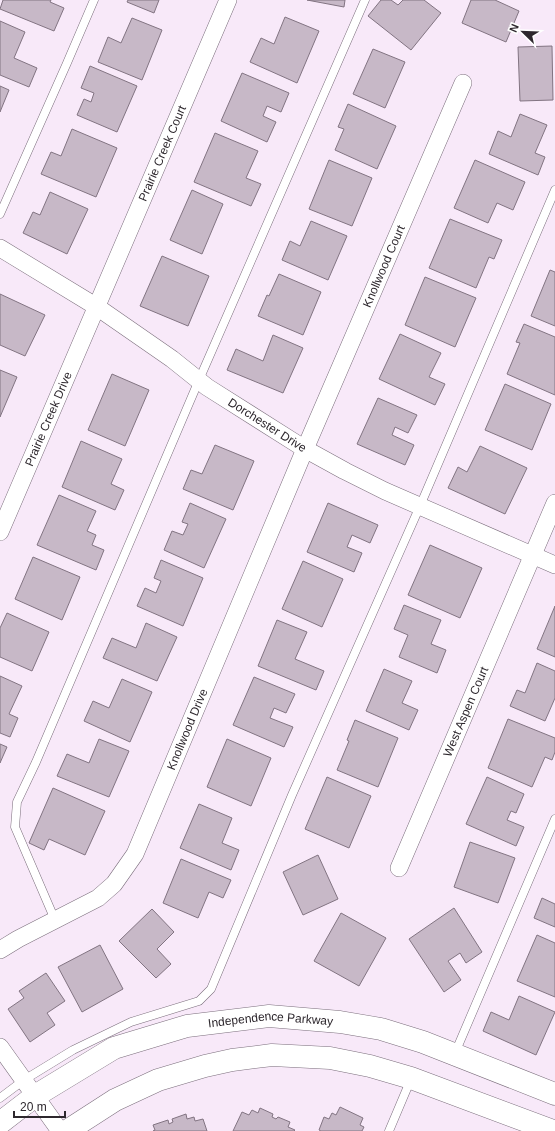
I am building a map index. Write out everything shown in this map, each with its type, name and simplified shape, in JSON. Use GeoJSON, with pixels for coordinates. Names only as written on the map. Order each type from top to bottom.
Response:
{"type":"FeatureCollection","features":[{"type":"Feature","properties":{"kind":"main road","name":"Independence Parkway"},"geometry":{"type":"LineString","coordinates":[[0,1123],[30,1088],[114,1048],[186,1026],[269,1016],[340,1022],[381,1030],[423,1042],[555,1094]]}},
{"type":"Feature","properties":{"kind":"main road"},"geometry":{"type":"LineString","coordinates":[[67,1131],[115,1100],[158,1080],[205,1066],[272,1054],[330,1058],[370,1066],[412,1078],[554,1130]]}},
{"type":"Feature","properties":{"kind":"street","name":"Prairie Creek Court"},"geometry":{"type":"LineString","coordinates":[[97,307],[228,0]]}},
{"type":"Feature","properties":{"kind":"street","name":"Knollwood Court"},"geometry":{"type":"LineString","coordinates":[[305,449],[463,83]]}},
{"type":"Feature","properties":{"kind":"street","name":"Dorchester Drive"},"geometry":{"type":"LineString","coordinates":[[0,248],[97,307],[241,409],[345,472],[555,565]]}},
{"type":"Feature","properties":{"kind":"street","name":"Prairie Creek Drive"},"geometry":{"type":"LineString","coordinates":[[0,532],[97,307]]}},
{"type":"Feature","properties":{"kind":"street","name":"Knollwood Drive"},"geometry":{"type":"LineString","coordinates":[[0,950],[98,898],[114,884],[135,854],[305,449]]}},
{"type":"Feature","properties":{"kind":"street","name":"West Aspen Court"},"geometry":{"type":"LineString","coordinates":[[398,868],[555,503]]}},
{"type":"Feature","properties":{"kind":"street"},"geometry":{"type":"LineString","coordinates":[[0,1047],[60,1131]]}},
{"type":"Feature","properties":{"kind":"lane"},"geometry":{"type":"LineString","coordinates":[[0,214],[94,0]]}},
{"type":"Feature","properties":{"kind":"lane"},"geometry":{"type":"LineString","coordinates":[[55,920],[15,827],[17,802],[36,762],[199,380],[366,0]]}},
{"type":"Feature","properties":{"kind":"lane"},"geometry":{"type":"LineString","coordinates":[[0,1098],[30,1088],[74,1050],[131,1022],[199,1001],[211,989],[292,795],[420,506],[555,190]]}},
{"type":"Feature","properties":{"kind":"lane"},"geometry":{"type":"LineString","coordinates":[[455,1054],[555,819]]}},
{"type":"Feature","properties":{"kind":"lane"},"geometry":{"type":"LineString","coordinates":[[389,1131],[412,1078]]}},
{"type":"Feature","properties":{"kind":"building"},"geometry":{"type":"Polygon","coordinates":[[[3,0],[51,0],[50,2],[64,8],[54,31],[0,9],[3,0]]]}},
{"type":"Feature","properties":{"kind":"building"},"geometry":{"type":"Polygon","coordinates":[[[128,0],[159,0],[154,13],[127,2],[128,0]]]}},
{"type":"Feature","properties":{"kind":"building"},"geometry":{"type":"Polygon","coordinates":[[[307,0],[345,0],[344,7],[307,0]]]}},
{"type":"Feature","properties":{"kind":"building"},"geometry":{"type":"Polygon","coordinates":[[[381,0],[391,0],[398,5],[403,0],[424,0],[441,13],[411,50],[368,16],[381,0]]]}},
{"type":"Feature","properties":{"kind":"building"},"geometry":{"type":"Polygon","coordinates":[[[471,0],[495,0],[519,11],[506,42],[462,23],[471,0]]]}},
{"type":"Feature","properties":{"kind":"building"},"geometry":{"type":"Polygon","coordinates":[[[285,17],[319,31],[297,83],[250,62],[261,38],[274,44],[285,17]]]}},
{"type":"Feature","properties":{"kind":"building"},"geometry":{"type":"Polygon","coordinates":[[[132,18],[162,30],[142,80],[98,62],[108,37],[121,43],[132,18]]]}},
{"type":"Feature","properties":{"kind":"building"},"geometry":{"type":"Polygon","coordinates":[[[0,21],[25,32],[14,58],[37,68],[29,87],[0,75],[0,21]]]}},
{"type":"Feature","properties":{"kind":"building"},"geometry":{"type":"Polygon","coordinates":[[[552,46],[553,100],[520,101],[518,47],[552,46]]]}},
{"type":"Feature","properties":{"kind":"building"},"geometry":{"type":"Polygon","coordinates":[[[373,49],[405,62],[385,108],[353,94],[373,49]]]}},
{"type":"Feature","properties":{"kind":"building"},"geometry":{"type":"Polygon","coordinates":[[[90,66],[137,86],[117,132],[77,115],[84,99],[91,102],[94,93],[81,88],[90,66]]]}},
{"type":"Feature","properties":{"kind":"building"},"geometry":{"type":"Polygon","coordinates":[[[242,73],[289,93],[281,112],[267,106],[263,116],[276,122],[267,142],[221,121],[242,73]]]}},
{"type":"Feature","properties":{"kind":"building"},"geometry":{"type":"Polygon","coordinates":[[[0,86],[9,90],[0,112],[0,86]]]}},
{"type":"Feature","properties":{"kind":"building"},"geometry":{"type":"Polygon","coordinates":[[[348,104],[396,126],[377,169],[335,150],[344,129],[338,127],[348,104]]]}},
{"type":"Feature","properties":{"kind":"building"},"geometry":{"type":"Polygon","coordinates":[[[520,114],[547,125],[535,153],[545,157],[538,175],[489,154],[498,131],[511,137],[520,114]]]}},
{"type":"Feature","properties":{"kind":"building"},"geometry":{"type":"Polygon","coordinates":[[[72,129],[117,148],[96,197],[41,174],[51,152],[61,156],[72,129]]]}},
{"type":"Feature","properties":{"kind":"building"},"geometry":{"type":"Polygon","coordinates":[[[215,133],[258,151],[246,178],[261,184],[251,206],[194,182],[215,133]]]}},
{"type":"Feature","properties":{"kind":"building"},"geometry":{"type":"Polygon","coordinates":[[[329,160],[372,178],[352,226],[309,209],[329,160]]]}},
{"type":"Feature","properties":{"kind":"building"},"geometry":{"type":"Polygon","coordinates":[[[475,160],[525,182],[513,210],[497,203],[488,223],[454,208],[475,160]]]}},
{"type":"Feature","properties":{"kind":"building"},"geometry":{"type":"Polygon","coordinates":[[[192,190],[223,204],[202,254],[170,240],[192,190]]]}},
{"type":"Feature","properties":{"kind":"building"},"geometry":{"type":"Polygon","coordinates":[[[50,192],[88,209],[67,254],[23,233],[33,212],[40,215],[50,192]]]}},
{"type":"Feature","properties":{"kind":"building"},"geometry":{"type":"Polygon","coordinates":[[[450,219],[502,240],[494,259],[489,257],[476,288],[429,268],[450,219]]]}},
{"type":"Feature","properties":{"kind":"building"},"geometry":{"type":"Polygon","coordinates":[[[311,221],[347,236],[328,280],[282,260],[290,241],[300,246],[311,221]]]}},
{"type":"Feature","properties":{"kind":"building"},"geometry":{"type":"Polygon","coordinates":[[[162,256],[209,276],[188,326],[140,306],[162,256]]]}},
{"type":"Feature","properties":{"kind":"building"},"geometry":{"type":"Polygon","coordinates":[[[550,270],[555,272],[555,326],[531,316],[550,270]]]}},
{"type":"Feature","properties":{"kind":"building"},"geometry":{"type":"Polygon","coordinates":[[[279,274],[321,292],[303,335],[258,316],[267,295],[269,296],[279,274]]]}},
{"type":"Feature","properties":{"kind":"building"},"geometry":{"type":"Polygon","coordinates":[[[425,277],[476,298],[455,347],[405,325],[425,277]]]}},
{"type":"Feature","properties":{"kind":"building"},"geometry":{"type":"Polygon","coordinates":[[[0,294],[45,315],[25,356],[0,345],[0,294]]]}},
{"type":"Feature","properties":{"kind":"building"},"geometry":{"type":"Polygon","coordinates":[[[524,324],[555,337],[555,395],[507,374],[520,343],[516,342],[524,324]]]}},
{"type":"Feature","properties":{"kind":"building"},"geometry":{"type":"Polygon","coordinates":[[[400,334],[441,353],[429,377],[445,384],[435,405],[379,379],[400,334]]]}},
{"type":"Feature","properties":{"kind":"building"},"geometry":{"type":"Polygon","coordinates":[[[273,335],[303,348],[283,393],[227,370],[236,349],[263,361],[273,335]]]}},
{"type":"Feature","properties":{"kind":"building"},"geometry":{"type":"Polygon","coordinates":[[[0,370],[17,377],[0,417],[0,370]]]}},
{"type":"Feature","properties":{"kind":"building"},"geometry":{"type":"Polygon","coordinates":[[[112,374],[149,390],[125,446],[88,430],[112,374]]]}},
{"type":"Feature","properties":{"kind":"building"},"geometry":{"type":"Polygon","coordinates":[[[505,384],[551,404],[532,450],[485,430],[505,384]]]}},
{"type":"Feature","properties":{"kind":"building"},"geometry":{"type":"Polygon","coordinates":[[[378,398],[417,415],[408,433],[395,427],[392,435],[414,445],[405,465],[357,444],[378,398]]]}},
{"type":"Feature","properties":{"kind":"building"},"geometry":{"type":"Polygon","coordinates":[[[81,441],[122,459],[111,484],[124,490],[115,510],[62,487],[81,441]]]}},
{"type":"Feature","properties":{"kind":"building"},"geometry":{"type":"Polygon","coordinates":[[[215,445],[254,461],[233,510],[183,489],[191,470],[202,474],[215,445]]]}},
{"type":"Feature","properties":{"kind":"building"},"geometry":{"type":"Polygon","coordinates":[[[480,446],[527,468],[505,514],[448,488],[458,467],[467,472],[480,446]]]}},
{"type":"Feature","properties":{"kind":"building"},"geometry":{"type":"Polygon","coordinates":[[[59,495],[96,511],[87,531],[96,535],[92,545],[104,550],[96,570],[37,545],[59,495]]]}},
{"type":"Feature","properties":{"kind":"building"},"geometry":{"type":"Polygon","coordinates":[[[190,503],[226,519],[204,568],[164,550],[172,531],[183,535],[188,524],[182,522],[190,503]]]}},
{"type":"Feature","properties":{"kind":"building"},"geometry":{"type":"Polygon","coordinates":[[[328,503],[378,525],[370,543],[352,535],[347,547],[362,553],[354,572],[307,552],[328,503]]]}},
{"type":"Feature","properties":{"kind":"building"},"geometry":{"type":"Polygon","coordinates":[[[430,545],[482,568],[460,618],[408,595],[430,545]]]}},
{"type":"Feature","properties":{"kind":"building"},"geometry":{"type":"Polygon","coordinates":[[[33,557],[80,577],[62,620],[15,599],[33,557]]]}},
{"type":"Feature","properties":{"kind":"building"},"geometry":{"type":"Polygon","coordinates":[[[161,560],[203,578],[183,626],[137,606],[145,588],[156,593],[161,581],[154,578],[161,560]]]}},
{"type":"Feature","properties":{"kind":"building"},"geometry":{"type":"Polygon","coordinates":[[[303,561],[343,579],[322,627],[282,609],[303,561]]]}},
{"type":"Feature","properties":{"kind":"building"},"geometry":{"type":"Polygon","coordinates":[[[404,605],[441,620],[431,644],[446,650],[437,673],[399,657],[408,635],[394,629],[404,605]]]}},
{"type":"Feature","properties":{"kind":"building"},"geometry":{"type":"Polygon","coordinates":[[[555,606],[555,657],[537,649],[555,606]]]}},
{"type":"Feature","properties":{"kind":"building"},"geometry":{"type":"Polygon","coordinates":[[[7,613],[49,632],[32,671],[0,657],[0,628],[7,613]]]}},
{"type":"Feature","properties":{"kind":"building"},"geometry":{"type":"Polygon","coordinates":[[[277,620],[307,632],[295,659],[324,671],[316,690],[258,666],[277,620]]]}},
{"type":"Feature","properties":{"kind":"building"},"geometry":{"type":"Polygon","coordinates":[[[146,623],[177,637],[157,681],[103,658],[112,638],[136,648],[146,623]]]}},
{"type":"Feature","properties":{"kind":"building"},"geometry":{"type":"Polygon","coordinates":[[[537,663],[555,671],[555,698],[545,721],[510,706],[517,690],[525,693],[537,663]]]}},
{"type":"Feature","properties":{"kind":"building"},"geometry":{"type":"Polygon","coordinates":[[[384,669],[412,681],[402,703],[418,710],[409,730],[366,711],[384,669]]]}},
{"type":"Feature","properties":{"kind":"building"},"geometry":{"type":"Polygon","coordinates":[[[0,676],[22,686],[9,714],[18,718],[10,737],[0,733],[0,676]]]}},
{"type":"Feature","properties":{"kind":"building"},"geometry":{"type":"Polygon","coordinates":[[[254,677],[295,694],[286,713],[274,708],[270,718],[293,727],[284,747],[233,725],[254,677]]]}},
{"type":"Feature","properties":{"kind":"building"},"geometry":{"type":"Polygon","coordinates":[[[122,679],[152,692],[130,742],[84,721],[93,701],[109,708],[122,679]]]}},
{"type":"Feature","properties":{"kind":"building"},"geometry":{"type":"Polygon","coordinates":[[[508,719],[555,738],[555,752],[552,760],[545,757],[532,787],[488,768],[508,719]]]}},
{"type":"Feature","properties":{"kind":"building"},"geometry":{"type":"Polygon","coordinates":[[[355,720],[398,738],[378,787],[337,770],[349,741],[347,740],[355,720]]]}},
{"type":"Feature","properties":{"kind":"building"},"geometry":{"type":"Polygon","coordinates":[[[99,739],[129,751],[109,797],[57,776],[67,754],[89,763],[99,739]]]}},
{"type":"Feature","properties":{"kind":"building"},"geometry":{"type":"Polygon","coordinates":[[[227,739],[271,758],[251,806],[207,787],[227,739]]]}},
{"type":"Feature","properties":{"kind":"building"},"geometry":{"type":"Polygon","coordinates":[[[0,744],[7,747],[0,763],[0,744]]]}},
{"type":"Feature","properties":{"kind":"building"},"geometry":{"type":"Polygon","coordinates":[[[327,777],[371,796],[349,848],[305,829],[327,777]]]}},
{"type":"Feature","properties":{"kind":"building"},"geometry":{"type":"Polygon","coordinates":[[[487,777],[524,794],[516,813],[511,811],[507,820],[524,827],[516,846],[466,824],[487,777]]]}},
{"type":"Feature","properties":{"kind":"building"},"geometry":{"type":"Polygon","coordinates":[[[53,788],[105,811],[85,855],[49,839],[44,850],[29,843],[53,788]]]}},
{"type":"Feature","properties":{"kind":"building"},"geometry":{"type":"Polygon","coordinates":[[[199,804],[232,818],[222,843],[239,850],[231,870],[180,848],[199,804]]]}},
{"type":"Feature","properties":{"kind":"building"},"geometry":{"type":"Polygon","coordinates":[[[470,842],[515,858],[498,903],[454,887],[470,842]]]}},
{"type":"Feature","properties":{"kind":"building"},"geometry":{"type":"Polygon","coordinates":[[[318,855],[338,899],[303,915],[283,872],[318,855]]]}},
{"type":"Feature","properties":{"kind":"building"},"geometry":{"type":"Polygon","coordinates":[[[181,859],[231,880],[223,898],[209,892],[198,918],[163,903],[181,859]]]}},
{"type":"Feature","properties":{"kind":"building"},"geometry":{"type":"Polygon","coordinates":[[[542,898],[555,904],[555,927],[534,918],[542,898]]]}},
{"type":"Feature","properties":{"kind":"building"},"geometry":{"type":"Polygon","coordinates":[[[454,908],[482,952],[466,963],[460,953],[448,961],[461,980],[444,992],[409,939],[454,908]]]}},
{"type":"Feature","properties":{"kind":"building"},"geometry":{"type":"Polygon","coordinates":[[[152,909],[174,932],[157,949],[171,964],[156,978],[119,941],[152,909]]]}},
{"type":"Feature","properties":{"kind":"building"},"geometry":{"type":"Polygon","coordinates":[[[341,913],[386,938],[359,986],[314,961],[341,913]]]}},
{"type":"Feature","properties":{"kind":"building"},"geometry":{"type":"Polygon","coordinates":[[[537,935],[555,943],[555,997],[517,981],[537,935]]]}},
{"type":"Feature","properties":{"kind":"building"},"geometry":{"type":"Polygon","coordinates":[[[100,945],[123,989],[82,1012],[58,967],[100,945]]]}},
{"type":"Feature","properties":{"kind":"building"},"geometry":{"type":"Polygon","coordinates":[[[46,973],[65,1001],[47,1013],[55,1025],[30,1042],[8,1009],[24,998],[19,991],[46,973]]]}},
{"type":"Feature","properties":{"kind":"building"},"geometry":{"type":"Polygon","coordinates":[[[519,996],[555,1012],[536,1055],[483,1031],[491,1012],[509,1020],[519,996]]]}},
{"type":"Feature","properties":{"kind":"building"},"geometry":{"type":"Polygon","coordinates":[[[340,1107],[363,1118],[360,1125],[364,1127],[362,1131],[319,1130],[324,1117],[329,1119],[332,1113],[336,1115],[340,1107]]]}},
{"type":"Feature","properties":{"kind":"building"},"geometry":{"type":"Polygon","coordinates":[[[260,1108],[273,1114],[272,1117],[276,1119],[278,1117],[290,1122],[288,1127],[295,1130],[233,1131],[242,1112],[249,1115],[252,1110],[258,1113],[260,1108]]]}},
{"type":"Feature","properties":{"kind":"building"},"geometry":{"type":"Polygon","coordinates":[[[186,1114],[187,1119],[194,1117],[195,1121],[203,1119],[207,1131],[153,1131],[155,1130],[153,1125],[168,1120],[169,1124],[173,1122],[172,1119],[186,1114]]]}}]}
